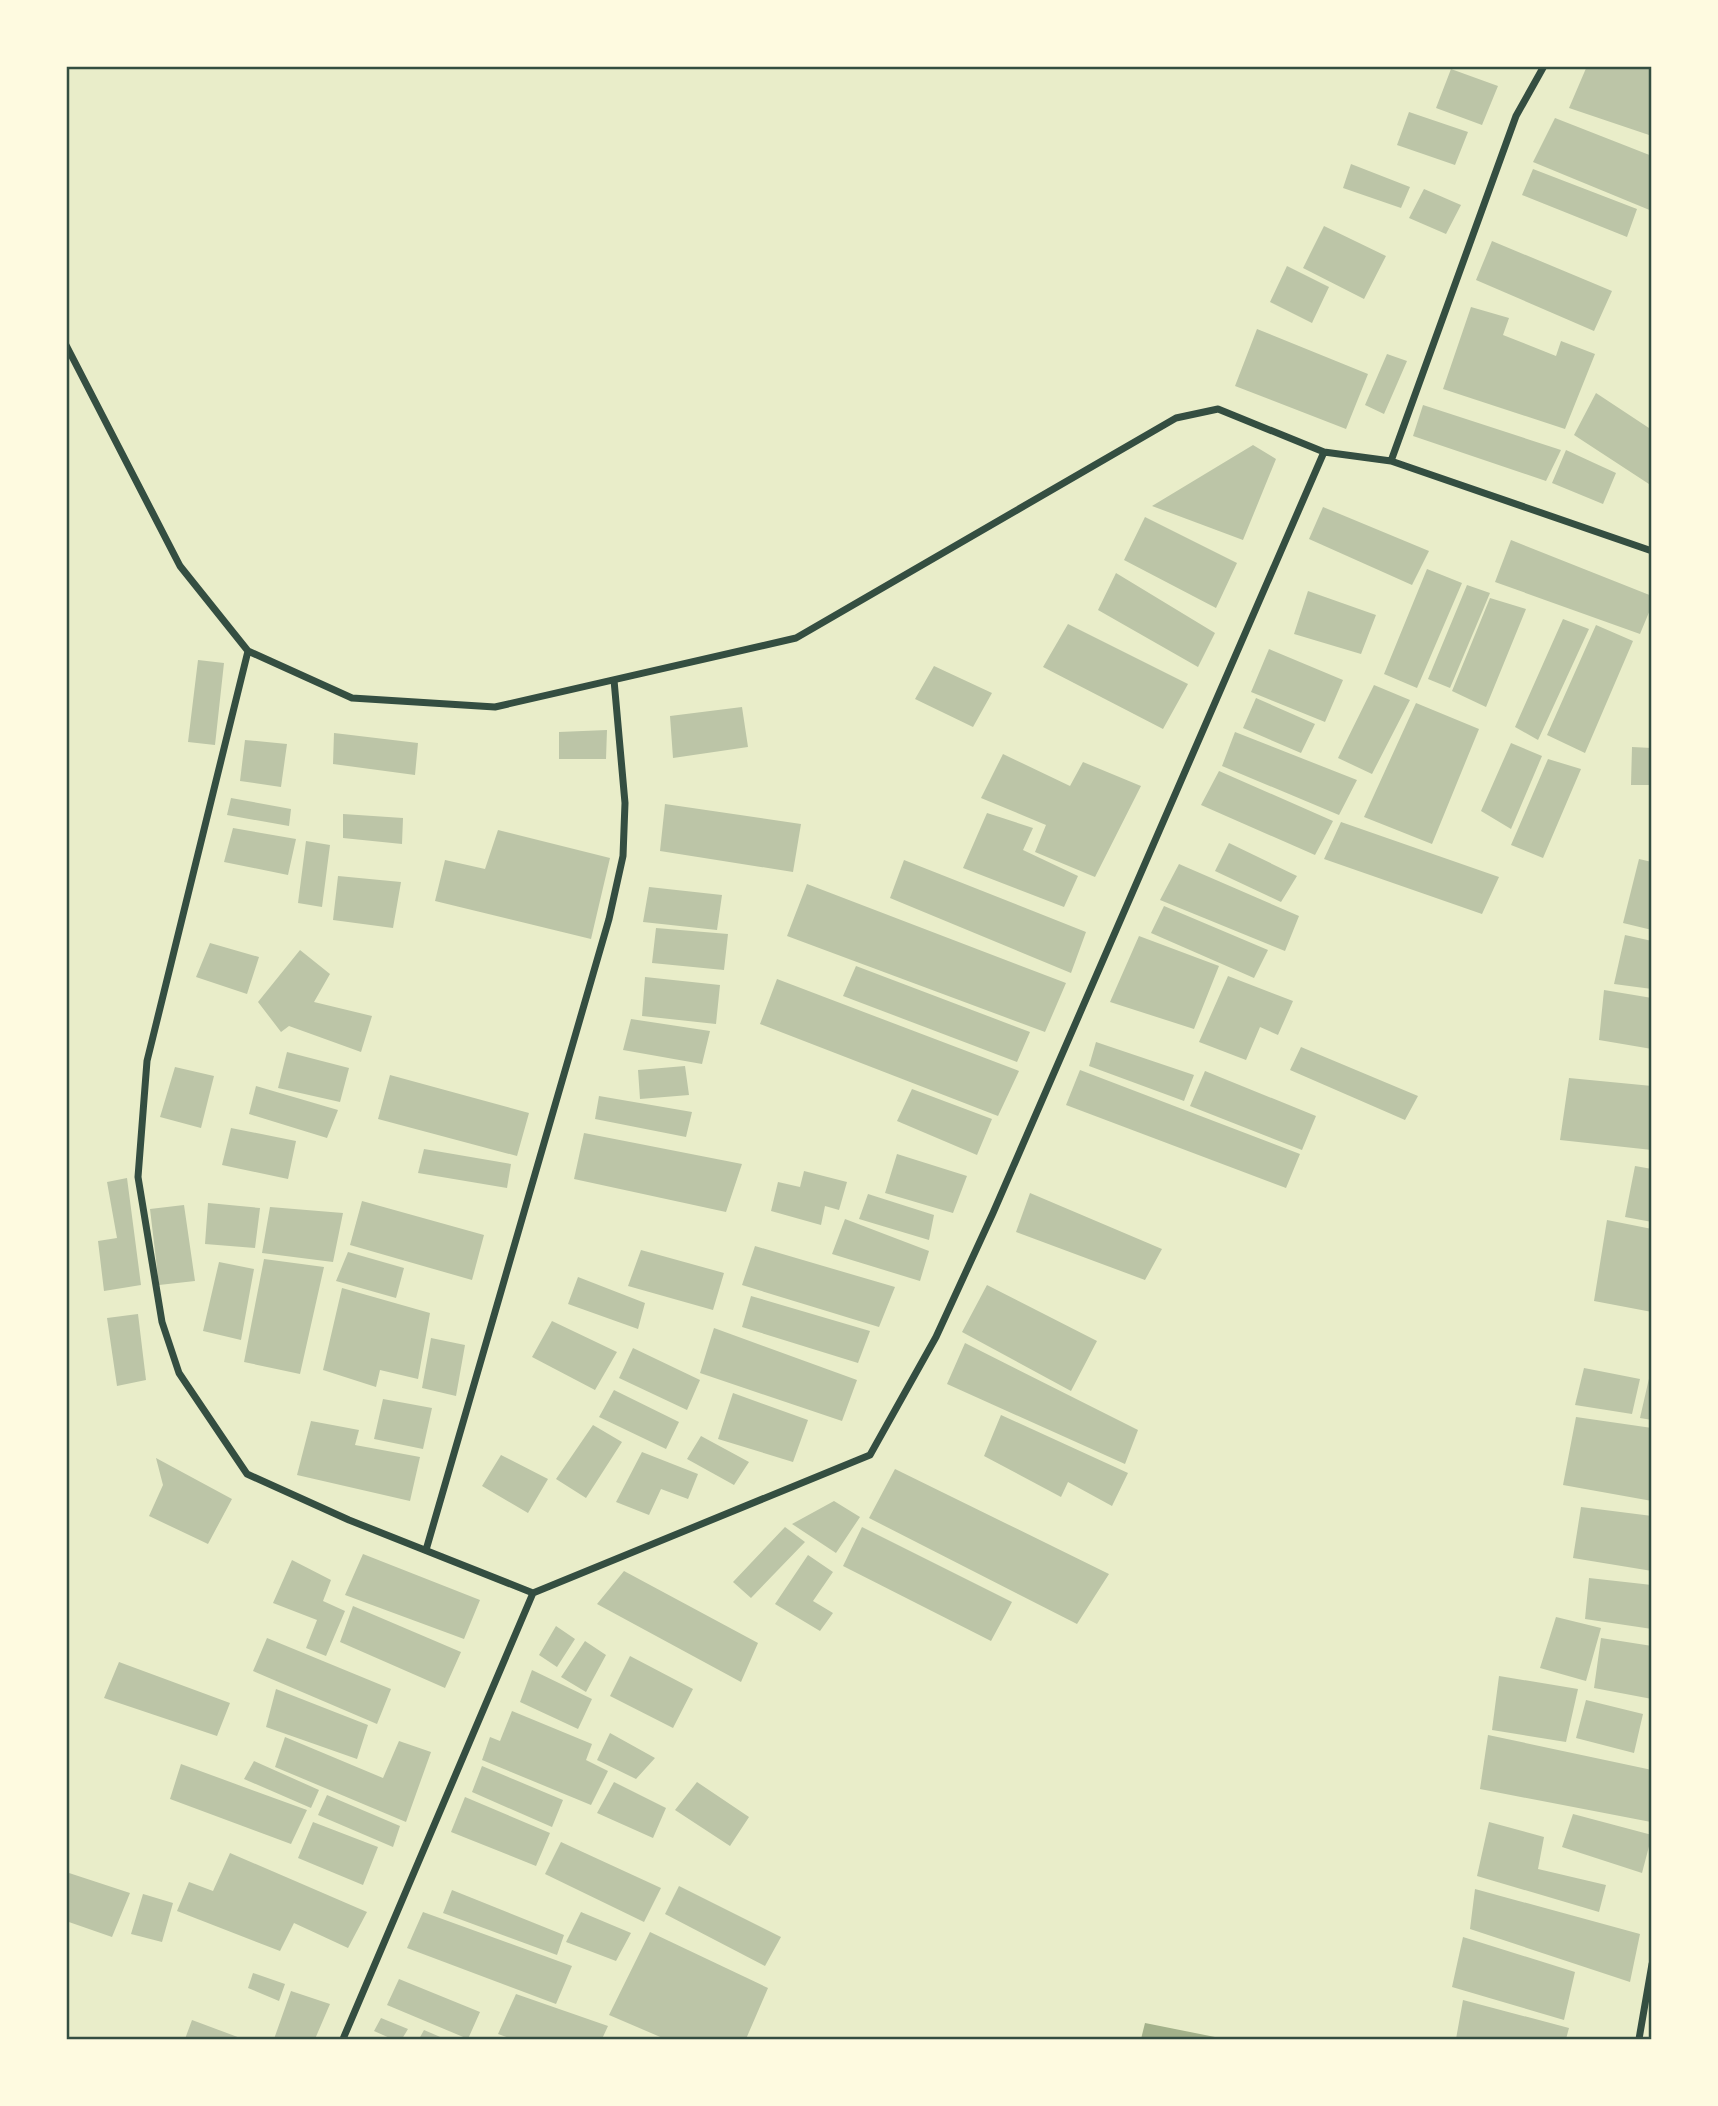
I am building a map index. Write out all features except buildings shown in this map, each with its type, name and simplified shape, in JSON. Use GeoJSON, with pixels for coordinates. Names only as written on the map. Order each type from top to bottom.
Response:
{"type":"FeatureCollection","features":[{"type":"Feature","properties":{"kind":"street"},"geometry":{"type":"LineString","coordinates":[[1391,461],[1516,116],[1544,66]]}},
{"type":"Feature","properties":{"kind":"street"},"geometry":{"type":"LineString","coordinates":[[66,345],[180,566],[248,651],[352,698],[495,708],[796,638],[1176,418],[1218,409],[1324,452],[1391,461],[1651,551]]}},
{"type":"Feature","properties":{"kind":"street"},"geometry":{"type":"LineString","coordinates":[[248,651],[147,1061],[138,1177],[162,1322],[179,1373],[247,1474],[349,1520],[533,1593],[870,1455],[936,1337],[988,1225],[1324,452]]}},
{"type":"Feature","properties":{"kind":"street"},"geometry":{"type":"LineString","coordinates":[[426,1550],[612,907],[623,856],[625,803],[614,680]]}},
{"type":"Feature","properties":{"kind":"street"},"geometry":{"type":"LineString","coordinates":[[343,2039],[533,1593]]}},
{"type":"Feature","properties":{"kind":"street"},"geometry":{"type":"LineString","coordinates":[[1639,2039],[1651,1964]]}},
{"type":"Feature","properties":{"kind":"shaded area"},"geometry":{"type":"Polygon","coordinates":[[[1145,2023],[1225,2039],[1141,2039],[1145,2023]]]}}]}
